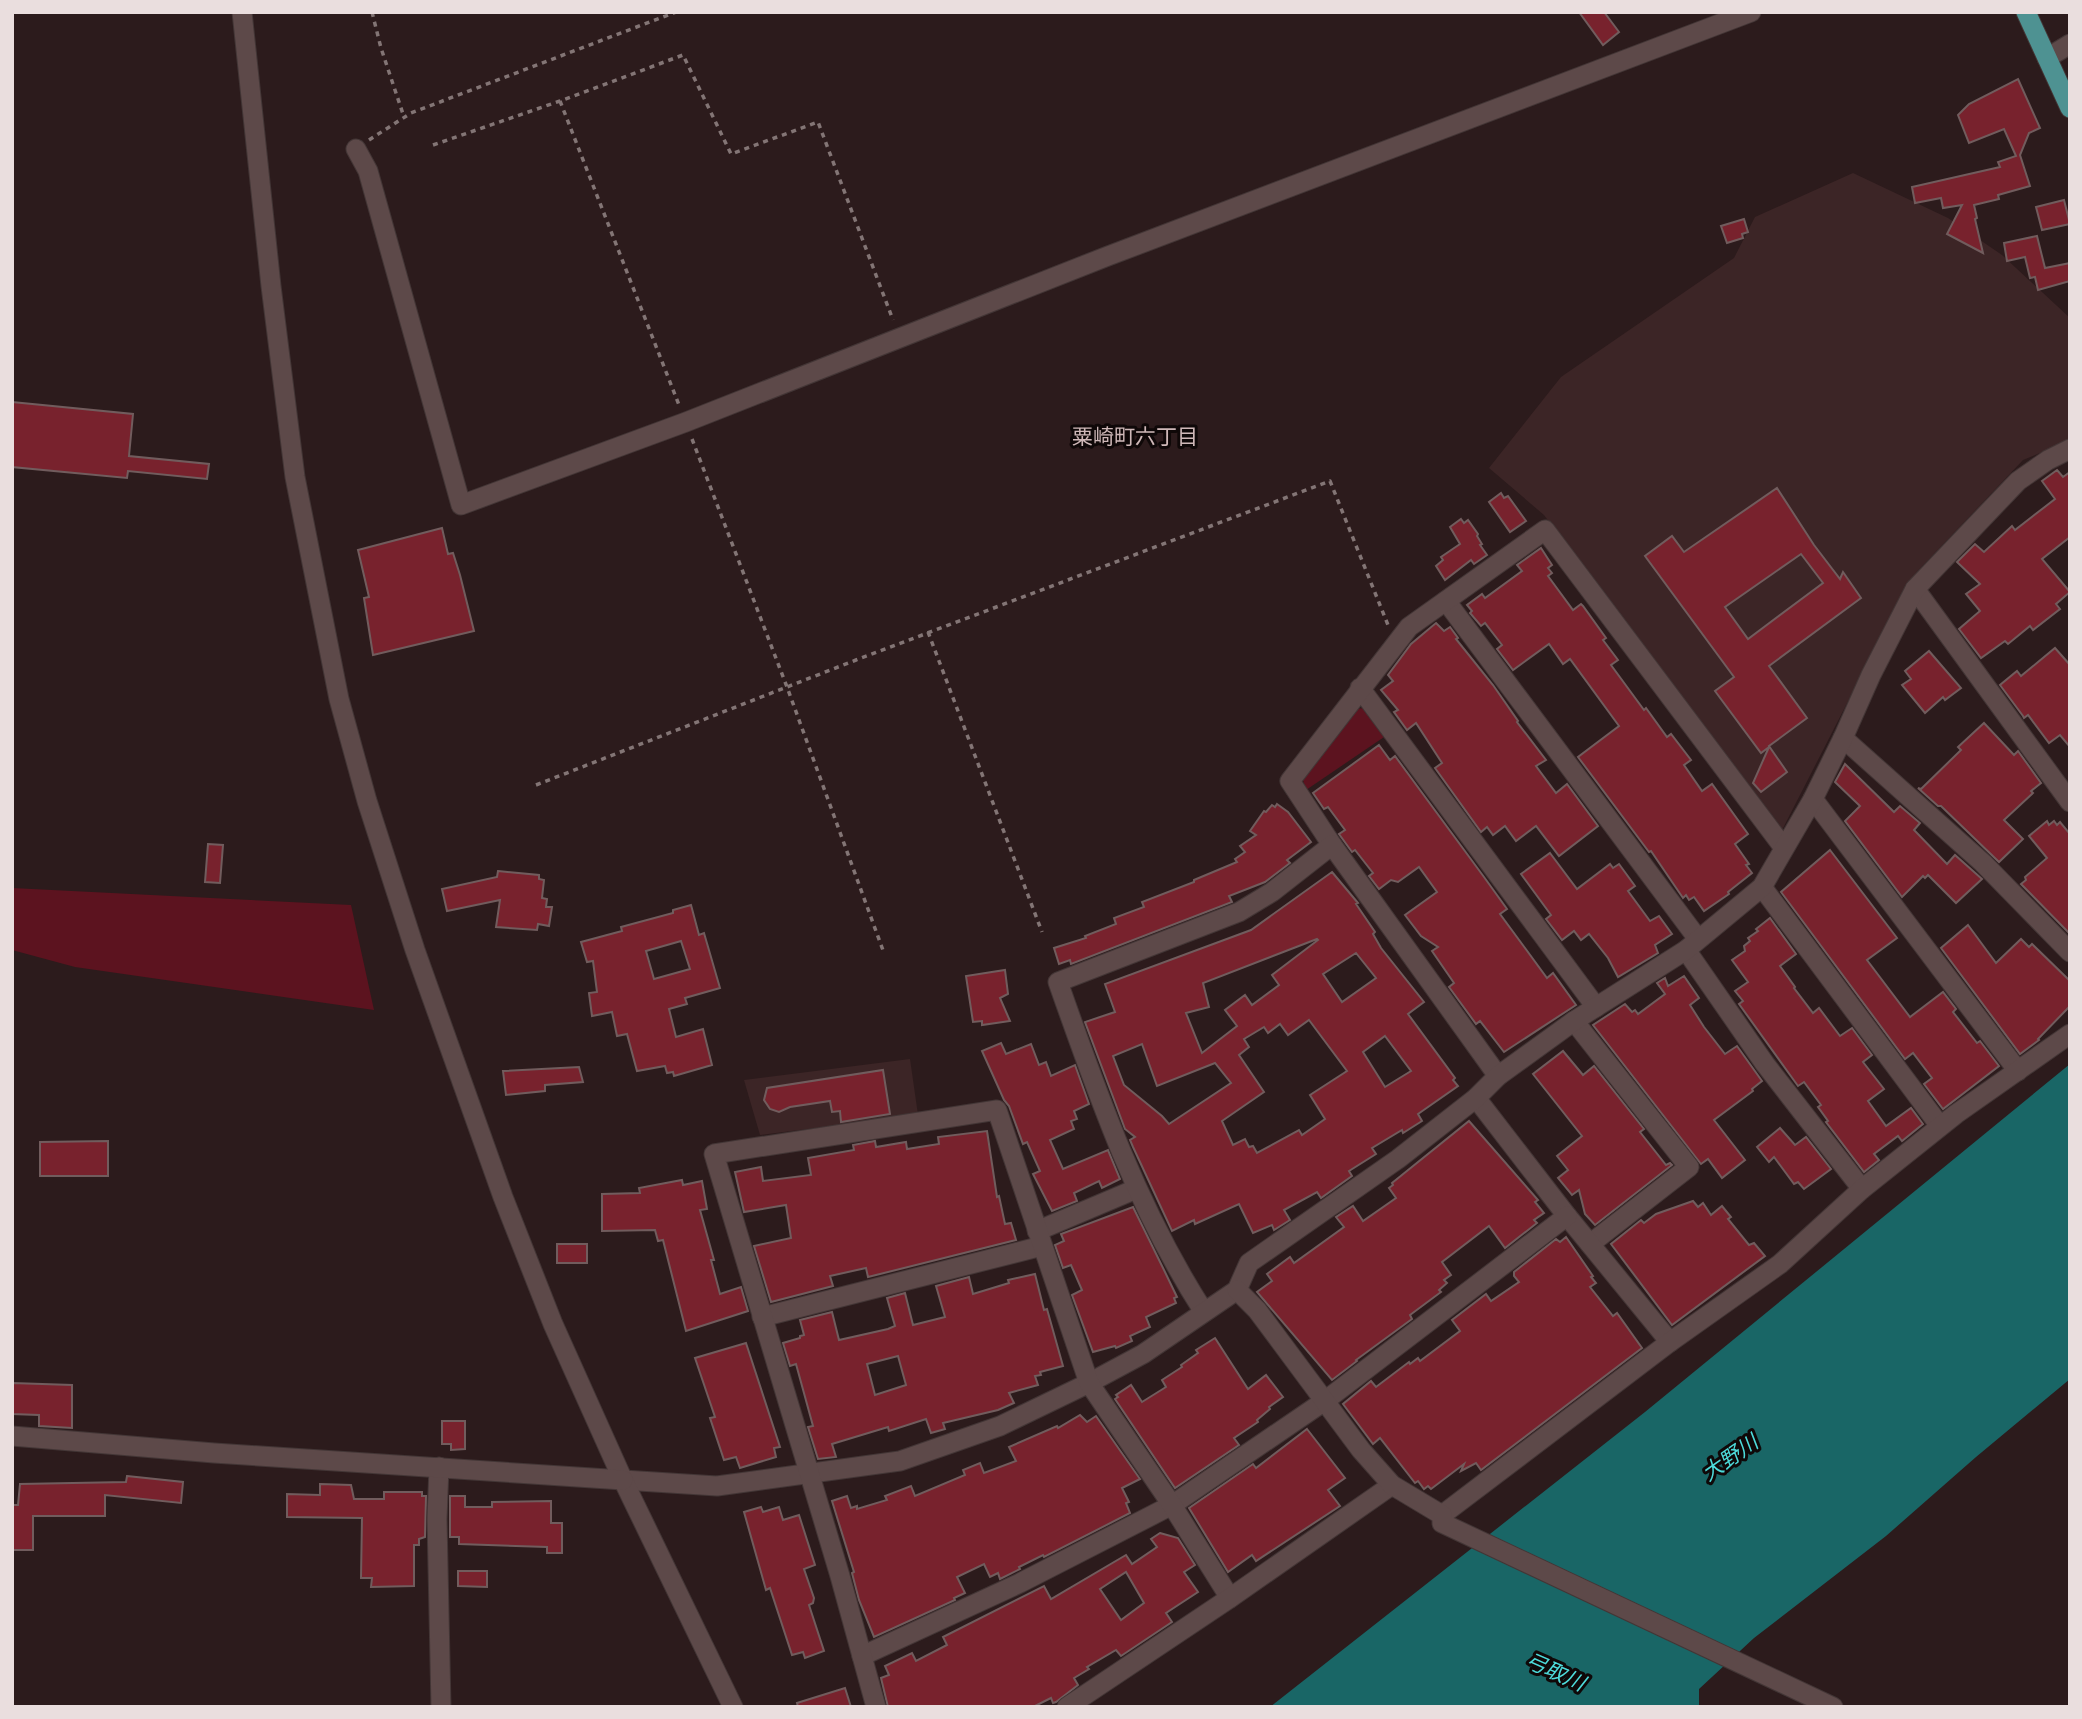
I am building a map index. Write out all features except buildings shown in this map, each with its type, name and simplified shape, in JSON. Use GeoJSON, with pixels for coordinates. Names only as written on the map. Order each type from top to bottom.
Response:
{"type":"FeatureCollection","features":[{"type":"Feature","properties":{"kind":"main road"},"geometry":{"type":"LineString","coordinates":[[2026,12],[2070,108]]}},
{"type":"Feature","properties":{"kind":"street"},"geometry":{"type":"LineString","coordinates":[[242,12],[271,286],[295,477],[339,699],[367,801],[415,950],[503,1197],[553,1324],[623,1480],[733,1707]]}},
{"type":"Feature","properties":{"kind":"street"},"geometry":{"type":"LineString","coordinates":[[356,149],[368,171],[461,505],[686,422],[1108,256],[1751,12]]}},
{"type":"Feature","properties":{"kind":"street"},"geometry":{"type":"LineString","coordinates":[[2047,58],[2070,44]]}},
{"type":"Feature","properties":{"kind":"street"},"geometry":{"type":"LineString","coordinates":[[12,1436],[214,1453],[717,1486],[900,1461],[1000,1426],[1143,1354],[1237,1290],[1249,1263],[1398,1159],[1476,1098],[1498,1076],[1574,1021],[1692,945],[1762,887],[1813,799],[1915,589],[2018,481],[2048,460],[2070,449]]}},
{"type":"Feature","properties":{"kind":"street"},"geometry":{"type":"LineString","coordinates":[[1498,1076],[1332,845],[1290,781],[1409,627],[1545,530],[1784,848]]}},
{"type":"Feature","properties":{"kind":"street"},"geometry":{"type":"LineString","coordinates":[[1915,589],[2070,802]]}},
{"type":"Feature","properties":{"kind":"street"},"geometry":{"type":"LineString","coordinates":[[1446,601],[1692,945],[1765,1064],[1862,1189]]}},
{"type":"Feature","properties":{"kind":"street"},"geometry":{"type":"LineString","coordinates":[[1360,688],[1596,1007]]}},
{"type":"Feature","properties":{"kind":"street"},"geometry":{"type":"LineString","coordinates":[[1843,738],[1983,863],[2070,952]]}},
{"type":"Feature","properties":{"kind":"street"},"geometry":{"type":"LineString","coordinates":[[1813,799],[2018,1071]]}},
{"type":"Feature","properties":{"kind":"street"},"geometry":{"type":"LineString","coordinates":[[1204,1312],[1183,1280],[1136,1189],[1090,1075],[1058,982],[1239,912],[1272,892],[1332,845]]}},
{"type":"Feature","properties":{"kind":"street"},"geometry":{"type":"LineString","coordinates":[[1762,887],[1940,1126]]}},
{"type":"Feature","properties":{"kind":"street"},"geometry":{"type":"LineString","coordinates":[[1574,1021],[1689,1167],[1590,1244]]}},
{"type":"Feature","properties":{"kind":"street"},"geometry":{"type":"LineString","coordinates":[[1442,1519],[1670,1342],[1780,1264],[1862,1189],[1940,1126],[2070,1034]]}},
{"type":"Feature","properties":{"kind":"street"},"geometry":{"type":"LineString","coordinates":[[1476,1098],[1567,1216],[1670,1342]]}},
{"type":"Feature","properties":{"kind":"street"},"geometry":{"type":"LineString","coordinates":[[876,1707],[810,1474],[714,1154],[998,1110],[1089,1383],[1172,1505],[1230,1598]]}},
{"type":"Feature","properties":{"kind":"street"},"geometry":{"type":"LineString","coordinates":[[762,1317],[1039,1238],[1136,1189]]}},
{"type":"Feature","properties":{"kind":"street"},"geometry":{"type":"LineString","coordinates":[[862,1656],[1020,1583],[1172,1505],[1326,1400],[1567,1216]]}},
{"type":"Feature","properties":{"kind":"street"},"geometry":{"type":"LineString","coordinates":[[1237,1290],[1258,1310],[1361,1450],[1392,1485],[1442,1519],[1833,1707]]}},
{"type":"Feature","properties":{"kind":"street"},"geometry":{"type":"LineString","coordinates":[[439,1467],[437,1518],[441,1707]]}},
{"type":"Feature","properties":{"kind":"street"},"geometry":{"type":"LineString","coordinates":[[1067,1707],[1392,1485]]}},
{"type":"Feature","properties":{"kind":"path"},"geometry":{"type":"LineString","coordinates":[[372,12],[404,117]]}},
{"type":"Feature","properties":{"kind":"path"},"geometry":{"type":"LineString","coordinates":[[356,149],[404,117],[677,12]]}},
{"type":"Feature","properties":{"kind":"path"},"geometry":{"type":"LineString","coordinates":[[433,145],[683,55],[731,154],[818,122],[900,338]]}},
{"type":"Feature","properties":{"kind":"path"},"geometry":{"type":"LineString","coordinates":[[559,101],[686,422],[884,953]]}},
{"type":"Feature","properties":{"kind":"path"},"geometry":{"type":"LineString","coordinates":[[537,785],[929,632],[1330,481],[1396,643]]}},
{"type":"Feature","properties":{"kind":"path"},"geometry":{"type":"LineString","coordinates":[[929,632],[1042,932]]}},
{"type":"Feature","properties":{"kind":"shaded area"},"geometry":{"type":"Polygon","coordinates":[[[1853,173],[1948,218],[2002,255],[2070,318],[2070,441],[2023,460],[1915,574],[1780,834],[1544,515],[1489,468],[1561,377],[1734,258],[1755,217],[1853,173]]]}},
{"type":"Feature","properties":{"kind":"shaded area"},"geometry":{"type":"Polygon","coordinates":[[[1365,708],[1387,735],[1306,790],[1302,777],[1355,709],[1365,708]]]}},
{"type":"Feature","properties":{"kind":"shaded area"},"geometry":{"type":"Polygon","coordinates":[[[12,888],[351,905],[374,1010],[75,967],[12,950],[12,888]]]}},
{"type":"Feature","properties":{"kind":"shaded area"},"geometry":{"type":"Polygon","coordinates":[[[910,1059],[918,1115],[760,1135],[744,1080],[910,1059]]]}},
{"type":"Feature","properties":{"kind":"water"},"geometry":{"type":"Polygon","coordinates":[[[2070,1064],[2070,1379],[1886,1536],[1754,1638],[1699,1689],[1699,1707],[1270,1707],[1645,1412],[2070,1064]]]}},
{"type":"Feature","properties":{"kind":"district","name":"粟崎町六丁目"},"geometry":{"type":"Point","coordinates":[1135,437]}},
{"type":"Feature","properties":{"kind":"water label","name":"大野川"},"geometry":{"type":"Point","coordinates":[1730,1458]}},
{"type":"Feature","properties":{"kind":"water label","name":"弓取川"},"geometry":{"type":"Point","coordinates":[1555,1672]}}]}
